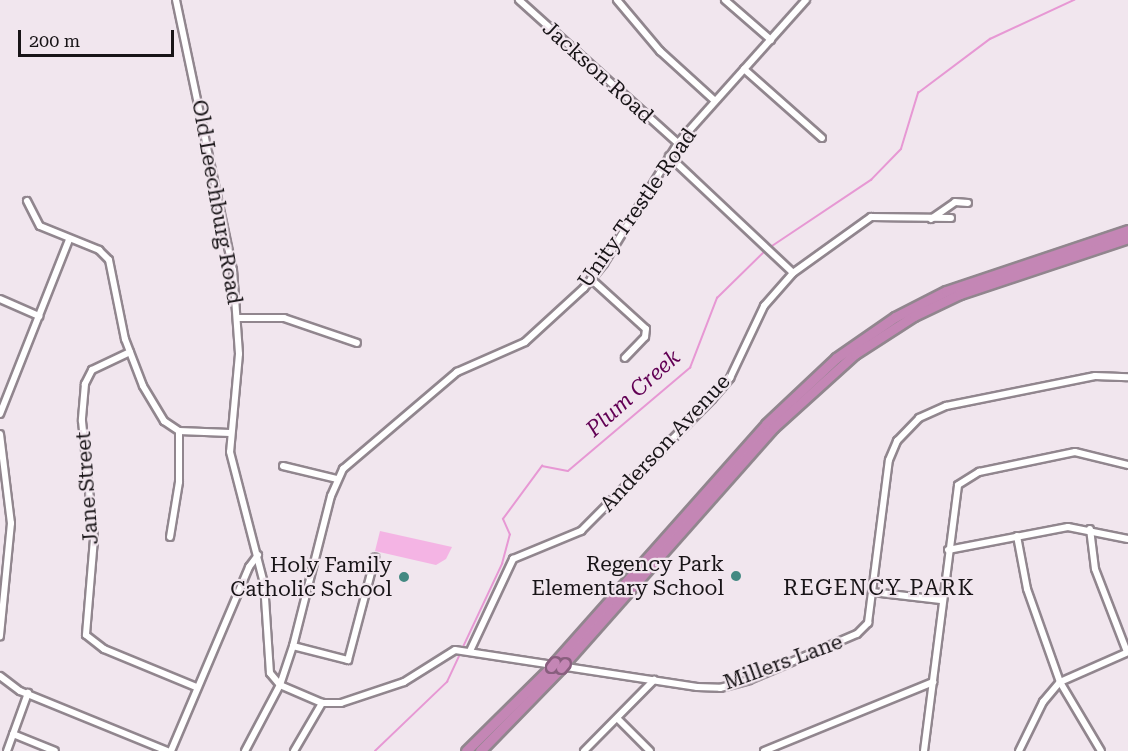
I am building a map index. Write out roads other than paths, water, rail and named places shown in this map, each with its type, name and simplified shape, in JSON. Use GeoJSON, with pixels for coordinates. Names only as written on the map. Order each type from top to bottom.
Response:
{"type":"FeatureCollection","features":[{"type":"Feature","properties":{"kind":"highway"},"geometry":{"type":"LineString","coordinates":[[466,751],[558,665],[781,408],[851,347],[946,291],[1128,230]]}},
{"type":"Feature","properties":{"kind":"highway"},"geometry":{"type":"LineString","coordinates":[[480,751],[781,419],[855,354],[914,316],[960,294],[1128,238]]}},
{"type":"Feature","properties":{"kind":"street","name":"Old Leechburg Road"},"geometry":{"type":"LineString","coordinates":[[176,0],[229,245],[238,318],[239,368],[230,433],[231,463],[258,555],[270,673],[280,685]]}},
{"type":"Feature","properties":{"kind":"street","name":"Jackson Road"},"geometry":{"type":"LineString","coordinates":[[519,0],[678,143]]}},
{"type":"Feature","properties":{"kind":"street"},"geometry":{"type":"LineString","coordinates":[[617,0],[660,51],[715,101]]}},
{"type":"Feature","properties":{"kind":"street"},"geometry":{"type":"LineString","coordinates":[[725,0],[771,40]]}},
{"type":"Feature","properties":{"kind":"street","name":"Unity Trestle Road"},"geometry":{"type":"LineString","coordinates":[[245,751],[280,685],[293,646],[337,479],[352,459],[457,372],[525,342],[591,279],[678,143],[806,0]]}},
{"type":"Feature","properties":{"kind":"street"},"geometry":{"type":"LineString","coordinates":[[744,69],[822,138]]}},
{"type":"Feature","properties":{"kind":"street"},"geometry":{"type":"LineString","coordinates":[[669,156],[793,273]]}},
{"type":"Feature","properties":{"kind":"street"},"geometry":{"type":"LineString","coordinates":[[27,201],[40,226],[69,240],[99,250],[109,260],[118,317],[130,352],[157,410],[179,431],[230,433]]}},
{"type":"Feature","properties":{"kind":"street"},"geometry":{"type":"LineString","coordinates":[[930,219],[955,202],[968,202]]}},
{"type":"Feature","properties":{"kind":"street","name":"Anderson Avenue"},"geometry":{"type":"LineString","coordinates":[[464,651],[513,559],[581,531],[712,399],[730,378],[764,306],[793,273],[871,217],[951,218]]}},
{"type":"Feature","properties":{"kind":"street"},"geometry":{"type":"LineString","coordinates":[[0,414],[69,240]]}},
{"type":"Feature","properties":{"kind":"street"},"geometry":{"type":"LineString","coordinates":[[591,279],[646,329],[645,337],[625,358]]}},
{"type":"Feature","properties":{"kind":"street"},"geometry":{"type":"LineString","coordinates":[[0,300],[39,316]]}},
{"type":"Feature","properties":{"kind":"street"},"geometry":{"type":"LineString","coordinates":[[238,318],[284,318],[357,343]]}},
{"type":"Feature","properties":{"kind":"street","name":"Jane Street"},"geometry":{"type":"LineString","coordinates":[[130,352],[92,370],[86,384],[82,421],[94,539],[86,635],[104,649],[196,687]]}},
{"type":"Feature","properties":{"kind":"street","name":"Millers Lane"},"geometry":{"type":"LineString","coordinates":[[464,651],[720,688],[749,680],[857,634],[868,623],[889,460],[901,435],[919,418],[946,406],[1095,376],[1128,376]]}},
{"type":"Feature","properties":{"kind":"street"},"geometry":{"type":"LineString","coordinates":[[0,387],[8,390]]}},
{"type":"Feature","properties":{"kind":"street"},"geometry":{"type":"LineString","coordinates":[[170,537],[179,482],[179,431]]}},
{"type":"Feature","properties":{"kind":"street"},"geometry":{"type":"LineString","coordinates":[[0,434],[11,523],[0,636]]}},
{"type":"Feature","properties":{"kind":"street"},"geometry":{"type":"LineString","coordinates":[[924,751],[956,491],[967,476],[1075,452],[1128,465]]}},
{"type":"Feature","properties":{"kind":"street"},"geometry":{"type":"LineString","coordinates":[[283,466],[337,479]]}},
{"type":"Feature","properties":{"kind":"street"},"geometry":{"type":"LineString","coordinates":[[948,550],[1068,527],[1090,529],[1128,539]]}},
{"type":"Feature","properties":{"kind":"street"},"geometry":{"type":"LineString","coordinates":[[1019,751],[1043,702],[1060,682],[1127,652],[1095,569],[1090,529]]}},
{"type":"Feature","properties":{"kind":"street"},"geometry":{"type":"LineString","coordinates":[[1017,536],[1027,589],[1060,682],[1097,738],[1101,751]]}},
{"type":"Feature","properties":{"kind":"street"},"geometry":{"type":"LineString","coordinates":[[0,676],[10,686],[169,751],[196,687],[258,555]]}},
{"type":"Feature","properties":{"kind":"street"},"geometry":{"type":"LineString","coordinates":[[293,646],[348,660],[375,558]]}},
{"type":"Feature","properties":{"kind":"street"},"geometry":{"type":"LineString","coordinates":[[872,592],[941,600]]}},
{"type":"Feature","properties":{"kind":"street"},"geometry":{"type":"LineString","coordinates":[[280,685],[322,703],[341,703],[381,690],[464,651]]}},
{"type":"Feature","properties":{"kind":"street"},"geometry":{"type":"LineString","coordinates":[[584,751],[618,720],[654,680]]}},
{"type":"Feature","properties":{"kind":"street"},"geometry":{"type":"LineString","coordinates":[[764,751],[933,682]]}},
{"type":"Feature","properties":{"kind":"street"},"geometry":{"type":"LineString","coordinates":[[7,751],[28,693]]}},
{"type":"Feature","properties":{"kind":"street"},"geometry":{"type":"LineString","coordinates":[[294,751],[322,703]]}},
{"type":"Feature","properties":{"kind":"street"},"geometry":{"type":"LineString","coordinates":[[618,720],[651,751]]}},
{"type":"Feature","properties":{"kind":"street"},"geometry":{"type":"LineString","coordinates":[[13,734],[55,751]]}},
{"type":"Feature","properties":{"kind":"waterway","name":"Plum Creek"},"geometry":{"type":"LineString","coordinates":[[769,248],[871,180],[901,149],[918,93],[990,39],[1074,0]]}},
{"type":"Feature","properties":{"kind":"waterway","name":"Plum Creek"},"geometry":{"type":"LineString","coordinates":[[463,647],[502,564],[510,535],[503,519],[542,466],[568,471],[690,368],[717,298],[765,251]]}},
{"type":"Feature","properties":{"kind":"waterway","name":"Plum Creek"},"geometry":{"type":"LineString","coordinates":[[375,751],[447,682],[460,654]]}},
{"type":"Feature","properties":{"kind":"place","name":"Regency Park Elementary School"},"geometry":{"type":"Point","coordinates":[736,576]}},
{"type":"Feature","properties":{"kind":"place","name":"Holy Family Catholic School"},"geometry":{"type":"Point","coordinates":[404,577]}},
{"type":"Feature","properties":{"kind":"district","name":"REGENCY PARK"},"geometry":{"type":"Point","coordinates":[879,588]}}]}
